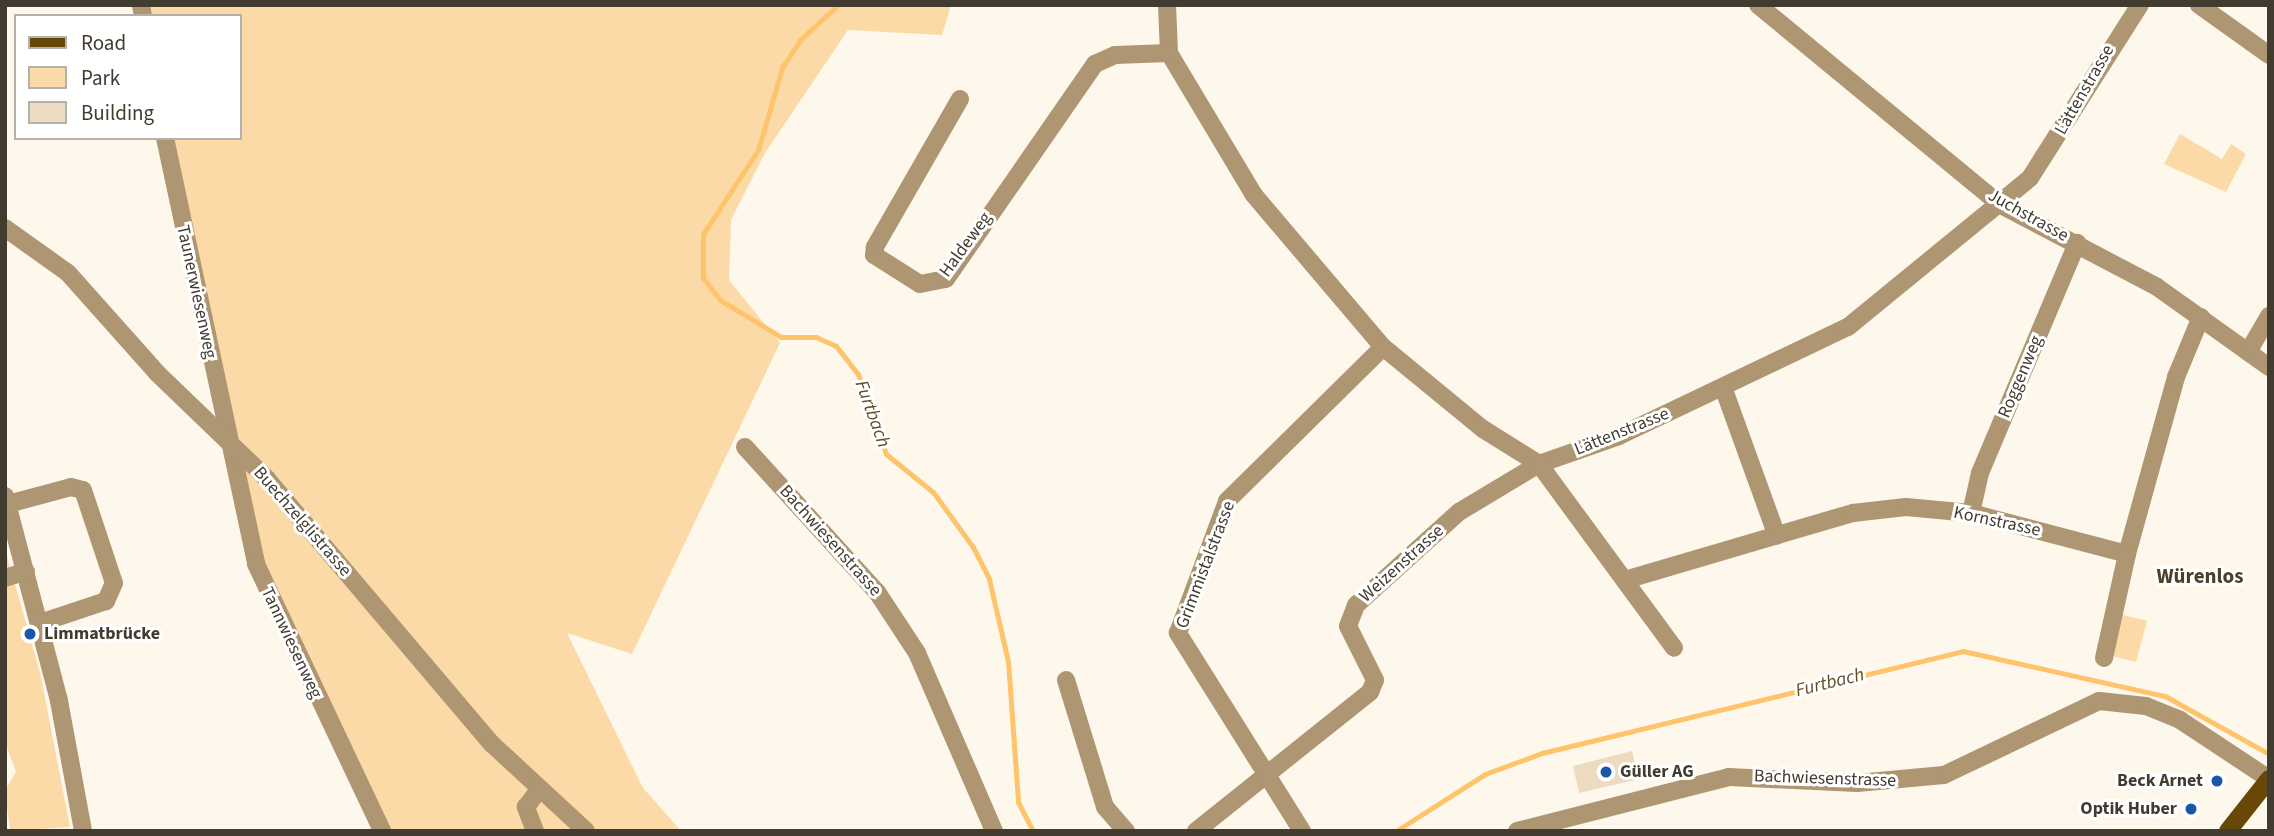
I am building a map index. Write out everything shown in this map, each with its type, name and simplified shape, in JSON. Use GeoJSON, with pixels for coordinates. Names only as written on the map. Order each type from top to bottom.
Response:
{"type":"FeatureCollection","features":[{"type":"Feature","properties":{"kind":"main road"},"geometry":{"type":"LineString","coordinates":[[2228,831],[2269,779]]}},
{"type":"Feature","properties":{"kind":"street","name":"Juchstrasse"},"geometry":{"type":"LineString","coordinates":[[1758,5],[2001,205],[2077,243],[2201,317],[2269,367]]}},
{"type":"Feature","properties":{"kind":"street","name":"Lättenstrasse"},"geometry":{"type":"LineString","coordinates":[[1539,464],[1619,436],[1848,327],[2001,205],[2045,158],[2140,5]]}},
{"type":"Feature","properties":{"kind":"street"},"geometry":{"type":"LineString","coordinates":[[2199,5],[2269,55]]}},
{"type":"Feature","properties":{"kind":"street"},"geometry":{"type":"LineString","coordinates":[[1167,9],[1169,53],[1254,195],[1383,347],[1483,429],[1539,464],[1674,648]]}},
{"type":"Feature","properties":{"kind":"street","name":"Haldeweg"},"geometry":{"type":"LineString","coordinates":[[960,99],[875,247],[874,255],[920,284],[946,279],[1095,64],[1115,55],[1169,53]]}},
{"type":"Feature","properties":{"kind":"street","name":"Taunerwiesenweg"},"geometry":{"type":"LineString","coordinates":[[165,140],[202,333],[232,445]]}},
{"type":"Feature","properties":{"kind":"street","name":"Buechzelglistrasse"},"geometry":{"type":"LineString","coordinates":[[5,228],[68,273],[232,445],[538,792],[586,831]]}},
{"type":"Feature","properties":{"kind":"street","name":"Roggenweg"},"geometry":{"type":"LineString","coordinates":[[1971,513],[1980,473],[2077,243]]}},
{"type":"Feature","properties":{"kind":"street"},"geometry":{"type":"LineString","coordinates":[[2248,352],[2269,316]]}},
{"type":"Feature","properties":{"kind":"street"},"geometry":{"type":"LineString","coordinates":[[2104,658],[2127,554],[2176,377],[2201,317]]}},
{"type":"Feature","properties":{"kind":"street","name":"Grimmistalstrasse"},"geometry":{"type":"LineString","coordinates":[[1265,780],[1178,633],[1227,501],[1383,347]]}},
{"type":"Feature","properties":{"kind":"street"},"geometry":{"type":"LineString","coordinates":[[1723,387],[1777,536]]}},
{"type":"Feature","properties":{"kind":"street","name":"Tannwiesenweg"},"geometry":{"type":"LineString","coordinates":[[232,445],[233,480],[272,608],[383,831]]}},
{"type":"Feature","properties":{"kind":"street","name":"Bachwiesenstrasse"},"geometry":{"type":"LineString","coordinates":[[746,447],[877,592],[917,653],[994,831]]}},
{"type":"Feature","properties":{"kind":"street","name":"Weizenstrasse"},"geometry":{"type":"LineString","coordinates":[[1196,831],[1265,780],[1313,733],[1370,692],[1375,680],[1348,626],[1356,605],[1459,512],[1539,464]]}},
{"type":"Feature","properties":{"kind":"street"},"geometry":{"type":"LineString","coordinates":[[40,623],[106,601],[114,583],[83,489],[71,486],[6,500],[40,623],[83,831]]}},
{"type":"Feature","properties":{"kind":"street","name":"Kornstrasse"},"geometry":{"type":"LineString","coordinates":[[1625,580],[1777,536],[1880,510],[1971,513],[2127,554]]}},
{"type":"Feature","properties":{"kind":"street"},"geometry":{"type":"LineString","coordinates":[[5,578],[26,571]]}},
{"type":"Feature","properties":{"kind":"street"},"geometry":{"type":"LineString","coordinates":[[1066,680],[1105,807],[1126,831]]}},
{"type":"Feature","properties":{"kind":"street","name":"Bachwiesenstrasse"},"geometry":{"type":"LineString","coordinates":[[1517,831],[1729,776],[1857,783],[1944,775],[2099,701],[2137,704],[2180,720],[2269,779]]}},
{"type":"Feature","properties":{"kind":"street"},"geometry":{"type":"LineString","coordinates":[[1265,780],[1301,831]]}},
{"type":"Feature","properties":{"kind":"street"},"geometry":{"type":"LineString","coordinates":[[535,831],[526,807],[538,792]]}},
{"type":"Feature","properties":{"kind":"green space"},"geometry":{"type":"Polygon","coordinates":[[[141,5],[951,5],[942,35],[848,30],[765,153],[731,220],[729,280],[780,343],[632,654],[567,633],[643,788],[681,831],[382,831],[272,608],[165,140],[242,140],[242,14],[143,14],[141,5]]]}},
{"type":"Feature","properties":{"kind":"green space"},"geometry":{"type":"Polygon","coordinates":[[[2180,134],[2222,159],[2231,144],[2246,154],[2226,192],[2164,164],[2180,134]]]}},
{"type":"Feature","properties":{"kind":"green space"},"geometry":{"type":"Polygon","coordinates":[[[5,549],[40,672],[70,827],[10,831],[5,790],[16,772],[5,742],[5,549]]]}},
{"type":"Feature","properties":{"kind":"green space"},"geometry":{"type":"Polygon","coordinates":[[[2119,614],[2147,621],[2136,662],[2108,655],[2119,614]]]}},
{"type":"Feature","properties":{"kind":"building","name":"Güller AG"},"geometry":{"type":"Polygon","coordinates":[[[1632,751],[1639,779],[1579,793],[1573,766],[1632,751]]]}},
{"type":"Feature","properties":{"kind":"waterway","name":"Furtbach"},"geometry":{"type":"LineString","coordinates":[[838,5],[800,40],[782,68],[758,150],[703,234],[703,278],[720,300],[781,337],[816,337],[836,346],[858,374],[886,454],[933,492],[973,547],[989,579],[1008,661],[1018,802],[1033,831]]}},
{"type":"Feature","properties":{"kind":"waterway","name":"Furtbach"},"geometry":{"type":"LineString","coordinates":[[1396,831],[1485,774],[1542,753],[1963,651],[2165,696],[2269,754]]}},
{"type":"Feature","properties":{"kind":"place","name":"Limmatbrücke"},"geometry":{"type":"Point","coordinates":[30,634]}},
{"type":"Feature","properties":{"kind":"place","name":"Güller AG"},"geometry":{"type":"Point","coordinates":[1606,772]}},
{"type":"Feature","properties":{"kind":"place","name":"Beck Arnet"},"geometry":{"type":"Point","coordinates":[2217,781]}},
{"type":"Feature","properties":{"kind":"place","name":"Optik Huber"},"geometry":{"type":"Point","coordinates":[2191,809]}},
{"type":"Feature","properties":{"kind":"district","name":"Würenlos"},"geometry":{"type":"Point","coordinates":[2200,576]}}]}
